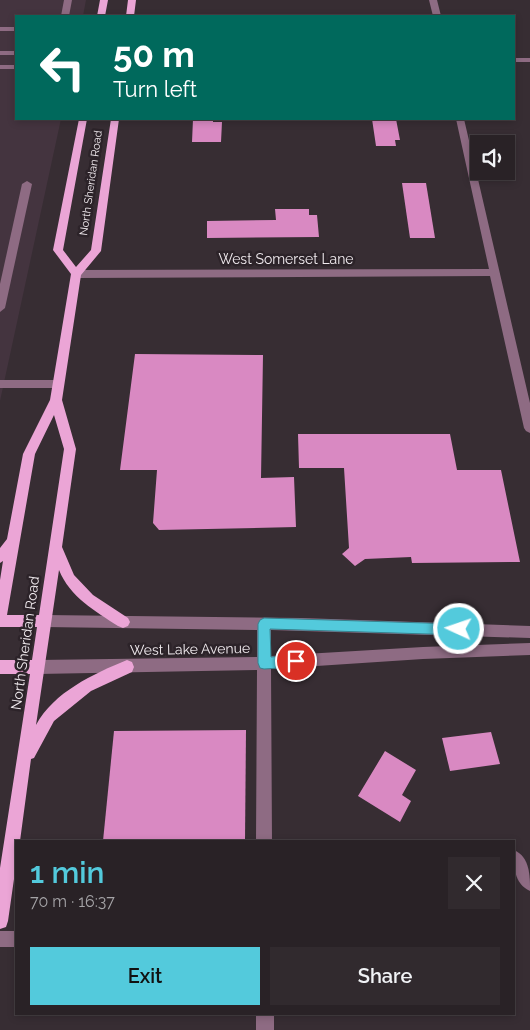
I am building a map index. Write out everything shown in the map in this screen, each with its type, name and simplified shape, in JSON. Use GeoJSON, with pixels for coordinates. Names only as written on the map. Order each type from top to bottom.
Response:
{"type":"FeatureCollection","features":[{"type":"Feature","properties":{"kind":"main road"},"geometry":{"type":"LineString","coordinates":[[101,15],[104,0]]}},
{"type":"Feature","properties":{"kind":"main road"},"geometry":{"type":"LineString","coordinates":[[130,15],[132,0]]}},
{"type":"Feature","properties":{"kind":"main road","name":"North Sheridan Road"},"geometry":{"type":"LineString","coordinates":[[76,274],[58,250],[83,120]]}},
{"type":"Feature","properties":{"kind":"main road","name":"North Sheridan Road"},"geometry":{"type":"LineString","coordinates":[[0,619],[29,454],[56,400],[76,274],[96,251],[115,120]]}},
{"type":"Feature","properties":{"kind":"main road","name":"North Sheridan Road"},"geometry":{"type":"LineString","coordinates":[[0,921],[70,449],[56,400]]}},
{"type":"Feature","properties":{"kind":"main road"},"geometry":{"type":"LineString","coordinates":[[0,557],[14,542]]}},
{"type":"Feature","properties":{"kind":"main road"},"geometry":{"type":"LineString","coordinates":[[56,547],[69,579],[88,599],[123,622]]}},
{"type":"Feature","properties":{"kind":"main road","name":"West Lake Avenue"},"geometry":{"type":"LineString","coordinates":[[0,619],[45,621]]}},
{"type":"Feature","properties":{"kind":"main road","name":"West Lake Avenue"},"geometry":{"type":"LineString","coordinates":[[0,667],[38,667]]}},
{"type":"Feature","properties":{"kind":"main road"},"geometry":{"type":"LineString","coordinates":[[24,762],[49,716],[86,686],[127,667]]}},
{"type":"Feature","properties":{"kind":"street"},"geometry":{"type":"LineString","coordinates":[[65,15],[68,0]]}},
{"type":"Feature","properties":{"kind":"street"},"geometry":{"type":"LineString","coordinates":[[433,0],[437,15]]}},
{"type":"Feature","properties":{"kind":"street"},"geometry":{"type":"LineString","coordinates":[[0,29],[15,29]]}},
{"type":"Feature","properties":{"kind":"street"},"geometry":{"type":"LineString","coordinates":[[0,53],[15,53]]}},
{"type":"Feature","properties":{"kind":"street"},"geometry":{"type":"LineString","coordinates":[[515,60],[530,60]]}},
{"type":"Feature","properties":{"kind":"street"},"geometry":{"type":"LineString","coordinates":[[0,67],[15,67]]}},
{"type":"Feature","properties":{"kind":"street"},"geometry":{"type":"LineString","coordinates":[[460,120],[530,428]]}},
{"type":"Feature","properties":{"kind":"street"},"geometry":{"type":"LineString","coordinates":[[0,308],[28,184]]}},
{"type":"Feature","properties":{"kind":"street","name":"West Somerset Lane"},"geometry":{"type":"LineString","coordinates":[[76,274],[495,272]]}},
{"type":"Feature","properties":{"kind":"street"},"geometry":{"type":"LineString","coordinates":[[0,384],[58,384]]}},
{"type":"Feature","properties":{"kind":"street","name":"West Lake Avenue"},"geometry":{"type":"LineString","coordinates":[[45,621],[264,624],[530,632]]}},
{"type":"Feature","properties":{"kind":"street"},"geometry":{"type":"LineString","coordinates":[[264,624],[264,840]]}},
{"type":"Feature","properties":{"kind":"street","name":"West Lake Avenue"},"geometry":{"type":"LineString","coordinates":[[38,667],[127,667],[264,663],[423,653],[530,649]]}},
{"type":"Feature","properties":{"kind":"street"},"geometry":{"type":"LineString","coordinates":[[515,860],[530,883]]}},
{"type":"Feature","properties":{"kind":"street"},"geometry":{"type":"LineString","coordinates":[[0,938],[15,939]]}},
{"type":"Feature","properties":{"kind":"street"},"geometry":{"type":"LineString","coordinates":[[264,1015],[264,1030]]}},
{"type":"Feature","properties":{"kind":"shaded area"},"geometry":{"type":"Polygon","coordinates":[[[0,0],[86,0],[83,15],[15,15],[15,120],[61,120],[0,401],[0,0]]]}},
{"type":"Feature","properties":{"kind":"building"},"geometry":{"type":"Polygon","coordinates":[[[193,120],[222,122],[221,142],[192,142],[193,120]]]}},
{"type":"Feature","properties":{"kind":"building"},"geometry":{"type":"Polygon","coordinates":[[[372,120],[396,120],[400,140],[395,140],[396,146],[376,146],[372,120]]]}},
{"type":"Feature","properties":{"kind":"building"},"geometry":{"type":"Polygon","coordinates":[[[402,183],[426,183],[435,238],[410,238],[402,183]]]}},
{"type":"Feature","properties":{"kind":"building"},"geometry":{"type":"Polygon","coordinates":[[[275,209],[309,209],[309,215],[317,215],[319,237],[207,238],[207,221],[276,220],[275,209]]]}},
{"type":"Feature","properties":{"kind":"building"},"geometry":{"type":"Polygon","coordinates":[[[135,354],[263,355],[261,478],[294,477],[296,527],[159,530],[153,523],[157,470],[120,470],[135,354]]]}},
{"type":"Feature","properties":{"kind":"building"},"geometry":{"type":"Polygon","coordinates":[[[298,434],[450,434],[457,470],[501,470],[520,562],[412,563],[411,557],[365,559],[355,566],[342,554],[349,548],[344,468],[299,468],[298,434]]]}},
{"type":"Feature","properties":{"kind":"building"},"geometry":{"type":"Polygon","coordinates":[[[246,730],[245,840],[103,840],[114,731],[246,730]]]}},
{"type":"Feature","properties":{"kind":"building"},"geometry":{"type":"Polygon","coordinates":[[[491,732],[500,764],[450,771],[442,738],[491,732]]]}},
{"type":"Feature","properties":{"kind":"building"},"geometry":{"type":"Polygon","coordinates":[[[385,751],[416,770],[402,795],[411,801],[400,822],[358,796],[385,751]]]}},
{"type":"Feature","properties":{"kind":"route"},"geometry":{"type":"LineString","coordinates":[[296,661],[264,663],[264,624],[459,629]]}}]}
